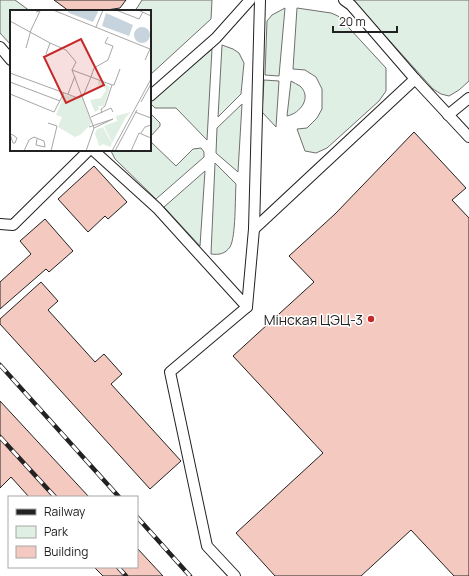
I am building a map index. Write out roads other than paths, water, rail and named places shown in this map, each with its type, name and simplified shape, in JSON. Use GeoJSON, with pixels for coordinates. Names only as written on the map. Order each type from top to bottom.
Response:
{"type":"FeatureCollection","features":[{"type":"Feature","properties":{"kind":"lane"},"geometry":{"type":"LineString","coordinates":[[151,95],[216,38],[250,0]]}},
{"type":"Feature","properties":{"kind":"lane"},"geometry":{"type":"LineString","coordinates":[[235,576],[207,546],[170,372],[247,307],[254,229],[260,0]]}},
{"type":"Feature","properties":{"kind":"lane"},"geometry":{"type":"LineString","coordinates":[[344,0],[351,5],[415,79],[469,137]]}},
{"type":"Feature","properties":{"kind":"lane"},"geometry":{"type":"LineString","coordinates":[[0,48],[10,59]]}},
{"type":"Feature","properties":{"kind":"lane"},"geometry":{"type":"LineString","coordinates":[[254,229],[415,79]]}},
{"type":"Feature","properties":{"kind":"lane"},"geometry":{"type":"LineString","coordinates":[[448,115],[469,98]]}},
{"type":"Feature","properties":{"kind":"lane"},"geometry":{"type":"LineString","coordinates":[[0,224],[14,225],[88,151]]}},
{"type":"Feature","properties":{"kind":"lane"},"geometry":{"type":"LineString","coordinates":[[94,151],[157,208],[247,307]]}},
{"type":"Feature","properties":{"kind":"railway"},"geometry":{"type":"LineString","coordinates":[[0,365],[118,496]]}},
{"type":"Feature","properties":{"kind":"railway"},"geometry":{"type":"LineString","coordinates":[[0,437],[54,496]]}},
{"type":"Feature","properties":{"kind":"railway"},"geometry":{"type":"LineString","coordinates":[[138,518],[190,576]]}},
{"type":"Feature","properties":{"kind":"railway"},"geometry":{"type":"LineString","coordinates":[[119,568],[126,576]]}},
{"type":"Feature","properties":{"kind":"place","name":"Мінская ЦЭЦ-3"},"geometry":{"type":"Point","coordinates":[371,319]}}]}
